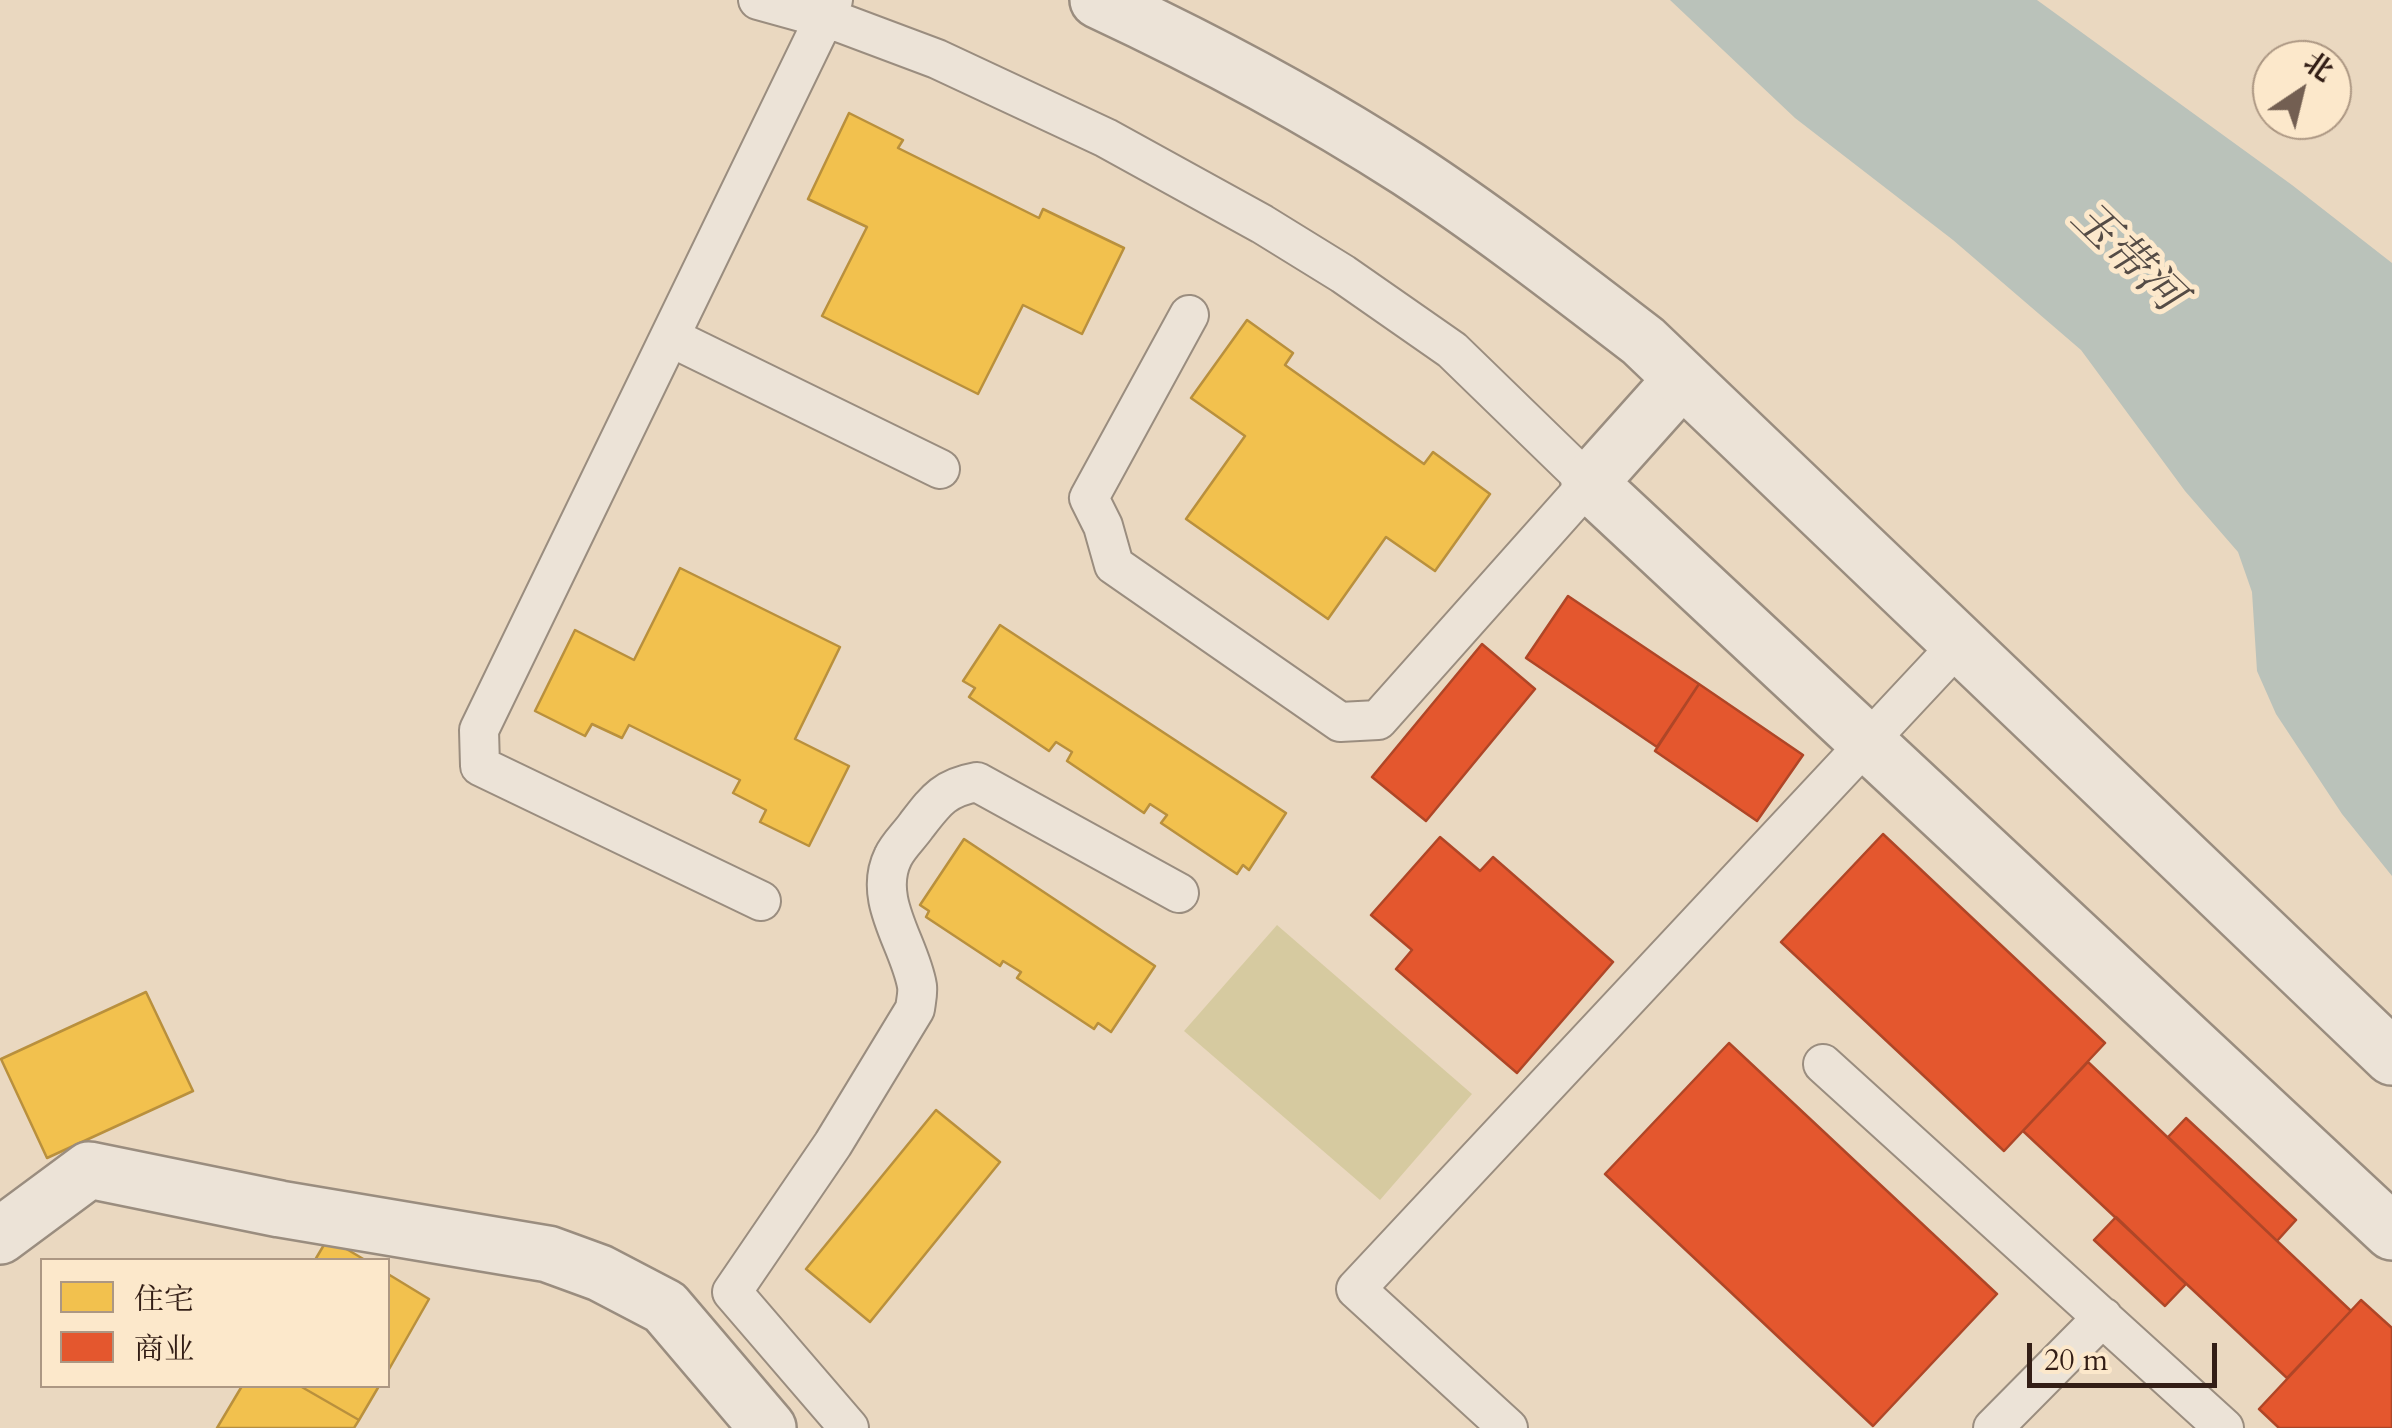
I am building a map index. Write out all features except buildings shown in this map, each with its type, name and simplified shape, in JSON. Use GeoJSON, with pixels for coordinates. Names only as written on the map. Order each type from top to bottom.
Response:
{"type":"FeatureCollection","features":[{"type":"Feature","properties":{"kind":"street"},"geometry":{"type":"LineString","coordinates":[[1098,0],[1325,117],[1411,171],[1526,252],[1643,341],[2392,1057]]}},
{"type":"Feature","properties":{"kind":"street"},"geometry":{"type":"LineString","coordinates":[[1682,379],[1589,483],[2392,1232]]}},
{"type":"Feature","properties":{"kind":"street"},"geometry":{"type":"LineString","coordinates":[[0,1236],[89,1170],[280,1209],[548,1254],[600,1274],[665,1308],[768,1428]]}},
{"type":"Feature","properties":{"kind":"lane"},"geometry":{"type":"LineString","coordinates":[[758,0],[829,9],[1089,130],[1262,224],[1343,274],[1452,350],[1589,483],[1378,720],[1340,722],[1114,564],[1103,526],[1088,498],[1189,314]]}},
{"type":"Feature","properties":{"kind":"lane"},"geometry":{"type":"LineString","coordinates":[[761,901],[480,766],[479,730],[829,9]]}},
{"type":"Feature","properties":{"kind":"lane"},"geometry":{"type":"LineString","coordinates":[[670,337],[940,469]]}},
{"type":"Feature","properties":{"kind":"lane"},"geometry":{"type":"LineString","coordinates":[[1508,1428],[1356,1288],[1960,644]]}},
{"type":"Feature","properties":{"kind":"lane"},"geometry":{"type":"LineString","coordinates":[[849,1428],[732,1292],[832,1144],[915,1009],[918,990],[887,896],[893,856],[939,796],[957,786],[978,782],[1180,893]]}},
{"type":"Feature","properties":{"kind":"lane"},"geometry":{"type":"LineString","coordinates":[[1823,1064],[2224,1428]]}},
{"type":"Feature","properties":{"kind":"lane"},"geometry":{"type":"LineString","coordinates":[[1994,1428],[2103,1318]]}},
{"type":"Feature","properties":{"kind":"shaded area"},"geometry":{"type":"Polygon","coordinates":[[[1277,925],[1472,1094],[1380,1200],[1184,1031],[1277,925]]]}},
{"type":"Feature","properties":{"kind":"water","name":"玉带河"},"geometry":{"type":"Polygon","coordinates":[[[1670,0],[2037,0],[2292,185],[2392,263],[2392,876],[2342,814],[2276,714],[2257,671],[2252,592],[2238,552],[2185,491],[2081,350],[1953,240],[1795,118],[1670,0]]]}}]}
